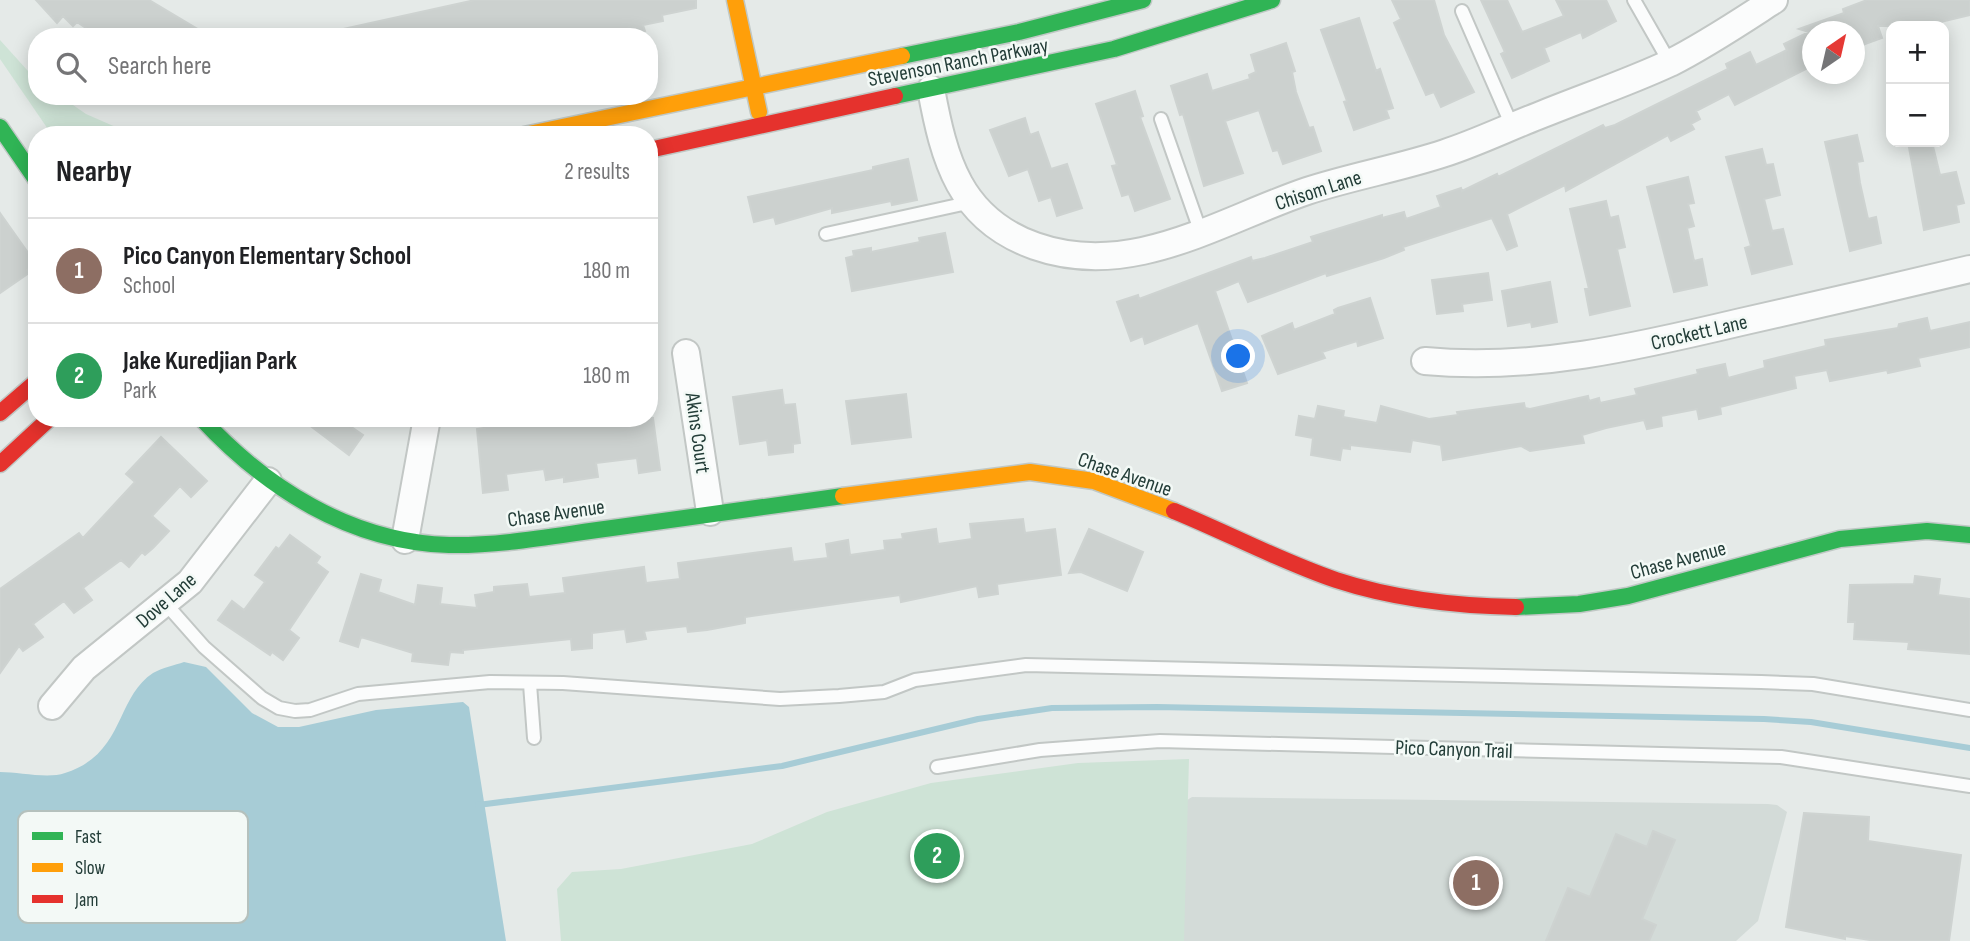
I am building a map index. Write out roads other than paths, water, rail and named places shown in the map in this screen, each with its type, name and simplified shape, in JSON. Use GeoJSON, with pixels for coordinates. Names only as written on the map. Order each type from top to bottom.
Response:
{"type":"FeatureCollection","features":[{"type":"Feature","properties":{"kind":"street"},"geometry":{"type":"LineString","coordinates":[[735,0],[762,124]]}},
{"type":"Feature","properties":{"kind":"street","name":"Stevenson Ranch Parkway"},"geometry":{"type":"LineString","coordinates":[[567,126],[1006,35],[1143,0]]}},
{"type":"Feature","properties":{"kind":"street","name":"Stevenson Ranch Parkway"},"geometry":{"type":"LineString","coordinates":[[658,148],[1078,59],[1198,28],[1272,0]]}},
{"type":"Feature","properties":{"kind":"street","name":"Chisom Lane"},"geometry":{"type":"LineString","coordinates":[[931,89],[950,169],[972,202],[1009,234],[1035,246],[1085,257],[1128,255],[1201,233],[1305,192],[1445,153],[1670,62],[1774,0]]}},
{"type":"Feature","properties":{"kind":"street"},"geometry":{"type":"LineString","coordinates":[[3,138],[28,170]]}},
{"type":"Feature","properties":{"kind":"street","name":"Crockett Lane"},"geometry":{"type":"LineString","coordinates":[[1424,361],[1486,365],[1609,352],[1970,269]]}},
{"type":"Feature","properties":{"kind":"street","name":"Akins Court"},"geometry":{"type":"LineString","coordinates":[[686,353],[710,512]]}},
{"type":"Feature","properties":{"kind":"street"},"geometry":{"type":"LineString","coordinates":[[0,413],[28,388]]}},
{"type":"Feature","properties":{"kind":"street"},"geometry":{"type":"LineString","coordinates":[[0,464],[40,427]]}},
{"type":"Feature","properties":{"kind":"street","name":"Chase Avenue"},"geometry":{"type":"LineString","coordinates":[[210,427],[243,461],[268,481],[332,517],[405,540],[449,544],[499,542],[984,474],[1056,474],[1093,481],[1126,493],[1317,573],[1356,586],[1401,596],[1496,607],[1548,607],[1629,596],[1735,566],[1876,533],[1936,531],[1970,535]]}},
{"type":"Feature","properties":{"kind":"street"},"geometry":{"type":"LineString","coordinates":[[405,540],[424,427]]}},
{"type":"Feature","properties":{"kind":"street","name":"Dove Lane"},"geometry":{"type":"LineString","coordinates":[[52,706],[84,668],[166,604],[210,559],[268,481]]}},
{"type":"Feature","properties":{"kind":"lane"},"geometry":{"type":"LineString","coordinates":[[1634,0],[1670,62]]}},
{"type":"Feature","properties":{"kind":"lane"},"geometry":{"type":"LineString","coordinates":[[1462,11],[1512,126]]}},
{"type":"Feature","properties":{"kind":"lane"},"geometry":{"type":"LineString","coordinates":[[1161,119],[1201,233]]}},
{"type":"Feature","properties":{"kind":"lane"},"geometry":{"type":"LineString","coordinates":[[826,234],[972,202]]}},
{"type":"Feature","properties":{"kind":"lane"},"geometry":{"type":"LineString","coordinates":[[166,604],[204,647],[262,698],[279,708],[310,710],[358,694],[490,682],[563,683],[780,699],[884,692],[915,680],[1026,665],[1312,669],[1813,684],[1970,710]]}},
{"type":"Feature","properties":{"kind":"lane"},"geometry":{"type":"LineString","coordinates":[[530,684],[534,738]]}},
{"type":"Feature","properties":{"kind":"lane","name":"Pico Canyon Trail"},"geometry":{"type":"LineString","coordinates":[[937,767],[1028,752],[1160,741],[1781,757],[1970,786]]}},
{"type":"Feature","properties":{"kind":"water"},"geometry":{"type":"Polygon","coordinates":[[[184,662],[206,667],[252,713],[278,727],[299,727],[376,710],[463,702],[469,707],[506,941],[0,941],[0,772],[58,775],[84,764],[99,753],[109,740],[132,696],[141,684],[157,671],[184,662]]]}},
{"type":"Feature","properties":{"kind":"waterway"},"geometry":{"type":"LineString","coordinates":[[478,805],[782,766],[978,719],[1052,708],[1157,707],[1764,719],[1811,722],[1970,748]]}},
{"type":"Feature","properties":{"kind":"place","name":"Jake Kuredjian Park"},"geometry":{"type":"Point","coordinates":[937,856]}},
{"type":"Feature","properties":{"kind":"place","name":"Pico Canyon Elementary School"},"geometry":{"type":"Point","coordinates":[1476,883]}}]}
